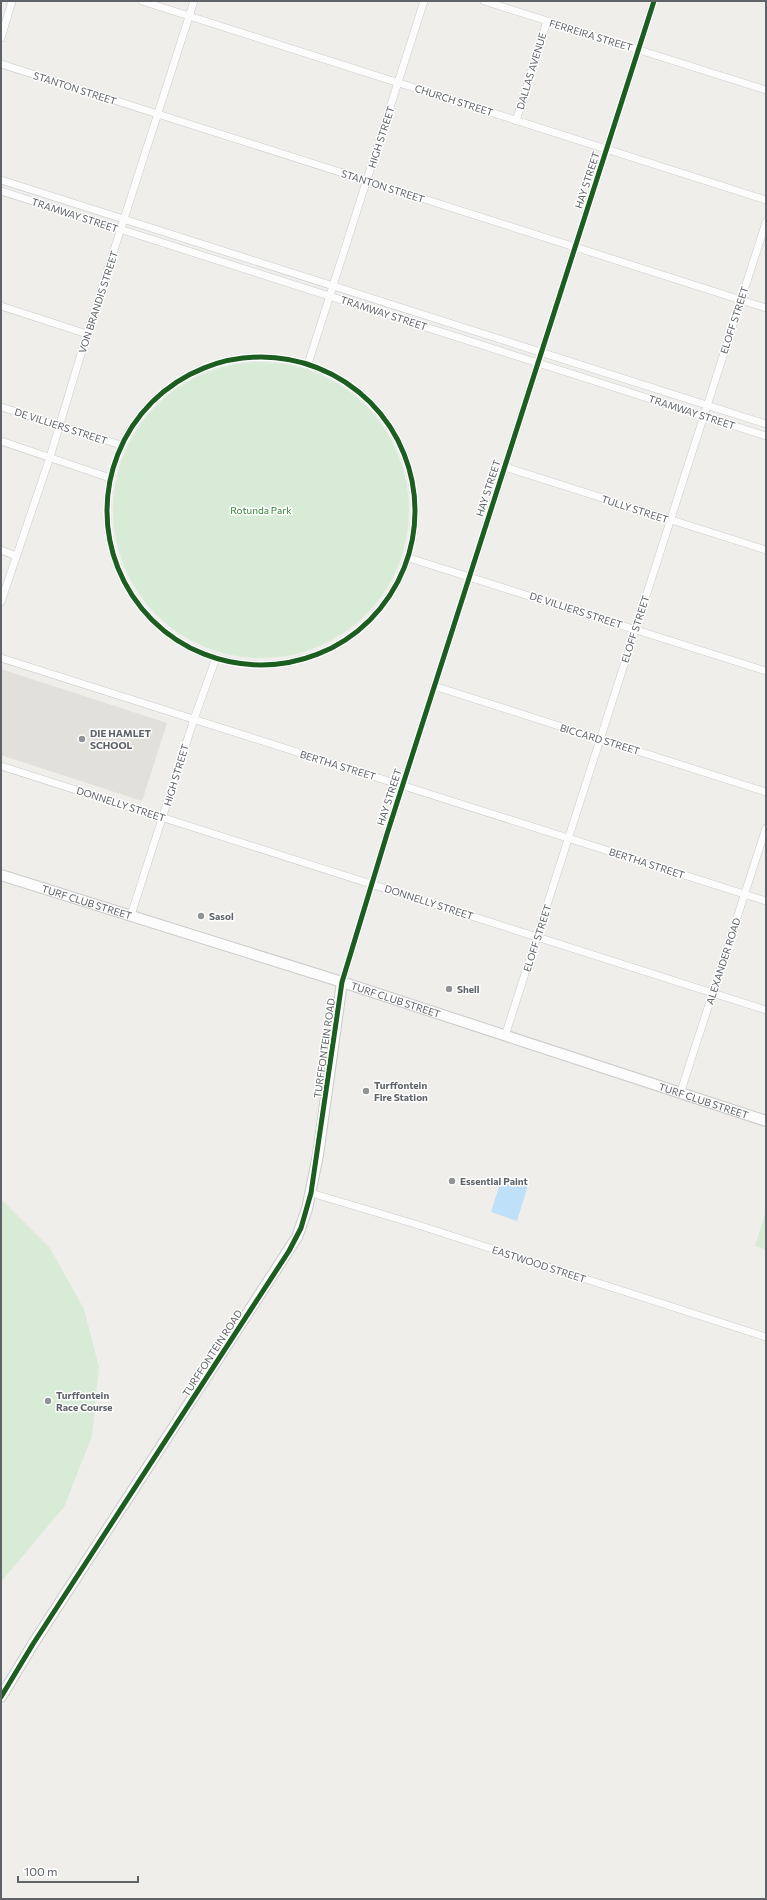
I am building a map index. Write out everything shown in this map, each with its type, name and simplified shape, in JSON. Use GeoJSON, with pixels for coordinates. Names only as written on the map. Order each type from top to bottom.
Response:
{"type":"FeatureCollection","features":[{"type":"Feature","properties":{"kind":"main road","name":"TURF CLUB STREET"},"geometry":{"type":"LineString","coordinates":[[1,875],[342,982],[766,1121]]}},
{"type":"Feature","properties":{"kind":"main road","name":"TURFFONTEIN ROAD"},"geometry":{"type":"LineString","coordinates":[[1,1697],[33,1644],[289,1251],[301,1228],[311,1193],[342,982]]}},
{"type":"Feature","properties":{"kind":"street"},"geometry":{"type":"LineString","coordinates":[[1,38],[12,1]]}},
{"type":"Feature","properties":{"kind":"street","name":"CHURCH STREET"},"geometry":{"type":"LineString","coordinates":[[142,1],[766,200]]}},
{"type":"Feature","properties":{"kind":"street","name":"VON BRANDIS STREET"},"geometry":{"type":"LineString","coordinates":[[1,602],[50,457],[87,334],[194,1]]}},
{"type":"Feature","properties":{"kind":"street","name":"HIGH STREET"},"geometry":{"type":"LineString","coordinates":[[308,364],[424,1]]}},
{"type":"Feature","properties":{"kind":"street","name":"FERREIRA STREET"},"geometry":{"type":"LineString","coordinates":[[484,1],[766,90]]}},
{"type":"Feature","properties":{"kind":"street","name":"HAY STREET"},"geometry":{"type":"LineString","coordinates":[[342,982],[402,785],[654,1]]}},
{"type":"Feature","properties":{"kind":"street","name":"DALLAS AVENUE"},"geometry":{"type":"LineString","coordinates":[[516,120],[547,21]]}},
{"type":"Feature","properties":{"kind":"street","name":"STANTON STREET"},"geometry":{"type":"LineString","coordinates":[[1,64],[766,308]]}},
{"type":"Feature","properties":{"kind":"street","name":"TRAMWAY STREET"},"geometry":{"type":"LineString","coordinates":[[1,180],[125,218],[766,424]]}},
{"type":"Feature","properties":{"kind":"street","name":"TRAMWAY STREET"},"geometry":{"type":"LineString","coordinates":[[1,191],[766,436]]}},
{"type":"Feature","properties":{"kind":"street"},"geometry":{"type":"LineString","coordinates":[[37,203],[40,192]]}},
{"type":"Feature","properties":{"kind":"street","name":"ELOFF STREET"},"geometry":{"type":"LineString","coordinates":[[505,1036],[635,629],[672,520],[740,300],[766,222]]}},
{"type":"Feature","properties":{"kind":"street"},"geometry":{"type":"LineString","coordinates":[[226,263],[230,252]]}},
{"type":"Feature","properties":{"kind":"street"},"geometry":{"type":"LineString","coordinates":[[266,276],[269,265]]}},
{"type":"Feature","properties":{"kind":"street"},"geometry":{"type":"LineString","coordinates":[[1,306],[87,334]]}},
{"type":"Feature","properties":{"kind":"street"},"geometry":{"type":"LineString","coordinates":[[428,328],[432,317]]}},
{"type":"Feature","properties":{"kind":"street"},"geometry":{"type":"LineString","coordinates":[[260,357],[284,358],[308,364],[339,378],[367,398],[390,425],[399,440],[411,472],[416,506],[414,535],[409,558],[393,592],[378,612],[360,630],[333,647],[304,659],[279,664],[241,664],[216,658],[187,646],[165,632],[138,604],[119,572],[108,535],[107,503],[110,478],[121,445],[137,418],[158,395],[178,381],[199,370],[229,360],[260,357]]}},
{"type":"Feature","properties":{"kind":"street"},"geometry":{"type":"LineString","coordinates":[[619,389],[622,378]]}},
{"type":"Feature","properties":{"kind":"street","name":"DE VILLIERS STREET"},"geometry":{"type":"LineString","coordinates":[[1,407],[121,445]]}},
{"type":"Feature","properties":{"kind":"street"},"geometry":{"type":"LineString","coordinates":[[1,441],[110,478]]}},
{"type":"Feature","properties":{"kind":"street","name":"TULLY STREET"},"geometry":{"type":"LineString","coordinates":[[505,467],[766,550]]}},
{"type":"Feature","properties":{"kind":"street"},"geometry":{"type":"LineString","coordinates":[[1,550],[16,556]]}},
{"type":"Feature","properties":{"kind":"street","name":"DE VILLIERS STREET"},"geometry":{"type":"LineString","coordinates":[[409,558],[766,671]]}},
{"type":"Feature","properties":{"kind":"street","name":"BERTHA STREET"},"geometry":{"type":"LineString","coordinates":[[1,658],[766,901]]}},
{"type":"Feature","properties":{"kind":"street","name":"HIGH STREET"},"geometry":{"type":"LineString","coordinates":[[131,915],[194,719],[216,658]]}},
{"type":"Feature","properties":{"kind":"street","name":"BICCARD STREET"},"geometry":{"type":"LineString","coordinates":[[434,686],[766,792]]}},
{"type":"Feature","properties":{"kind":"street","name":"DONNELLY STREET"},"geometry":{"type":"LineString","coordinates":[[1,766],[766,1010]]}},
{"type":"Feature","properties":{"kind":"street","name":"ALEXANDER ROAD"},"geometry":{"type":"LineString","coordinates":[[680,1094],[714,993],[766,828]]}},
{"type":"Feature","properties":{"kind":"street","name":"EASTWOOD STREET"},"geometry":{"type":"LineString","coordinates":[[311,1193],[415,1224],[766,1336]]}},
{"type":"Feature","properties":{"kind":"shaded area","name":"DIE HAMLET SCHOOL"},"geometry":{"type":"Polygon","coordinates":[[[1,669],[167,723],[142,801],[1,755],[1,669]]]}},
{"type":"Feature","properties":{"kind":"green space","name":"Rotunda Park"},"geometry":{"type":"Polygon","coordinates":[[[261,362],[290,365],[331,380],[355,396],[375,416],[391,440],[402,467],[406,481],[409,510],[406,539],[391,580],[375,604],[355,624],[331,640],[304,651],[290,655],[261,658],[232,655],[191,640],[167,624],[147,604],[131,580],[120,553],[116,539],[113,510],[116,481],[131,440],[147,416],[167,396],[191,380],[218,369],[232,365],[261,362]]]}},
{"type":"Feature","properties":{"kind":"green space","name":"Turffontein Race Course"},"geometry":{"type":"Polygon","coordinates":[[[1,1199],[50,1248],[84,1309],[99,1367],[92,1436],[64,1507],[1,1582],[1,1199]]]}},
{"type":"Feature","properties":{"kind":"green space"},"geometry":{"type":"Polygon","coordinates":[[[766,1211],[766,1250],[755,1246],[766,1211]]]}},
{"type":"Feature","properties":{"kind":"water"},"geometry":{"type":"Polygon","coordinates":[[[502,1177],[528,1185],[517,1221],[491,1212],[502,1177]]]}},
{"type":"Feature","properties":{"kind":"cycle path"},"geometry":{"type":"LineString","coordinates":[[1,1697],[33,1644],[289,1251],[301,1228],[311,1193],[342,982],[387,834],[654,1]]}},
{"type":"Feature","properties":{"kind":"cycle path"},"geometry":{"type":"LineString","coordinates":[[246,357],[276,357],[306,363],[334,375],[359,392],[380,413],[397,438],[409,466],[415,496],[415,511],[415,526],[409,556],[404,570],[389,597],[370,620],[347,639],[320,654],[306,659],[276,665],[246,665],[216,659],[188,647],[163,630],[142,609],[125,584],[113,556],[107,526],[107,496],[113,466],[125,438],[142,413],[163,392],[188,375],[216,363],[246,357]]}},
{"type":"Feature","properties":{"kind":"place","name":"DIE HAMLET SCHOOL"},"geometry":{"type":"Point","coordinates":[82,739]}},
{"type":"Feature","properties":{"kind":"place","name":"Sasol"},"geometry":{"type":"Point","coordinates":[201,916]}},
{"type":"Feature","properties":{"kind":"place","name":"Shell"},"geometry":{"type":"Point","coordinates":[449,989]}},
{"type":"Feature","properties":{"kind":"place","name":"Turffontein Fire Station"},"geometry":{"type":"Point","coordinates":[366,1091]}},
{"type":"Feature","properties":{"kind":"place","name":"Essential Paint"},"geometry":{"type":"Point","coordinates":[452,1181]}},
{"type":"Feature","properties":{"kind":"place","name":"Turffontein Race Course"},"geometry":{"type":"Point","coordinates":[48,1401]}}]}
